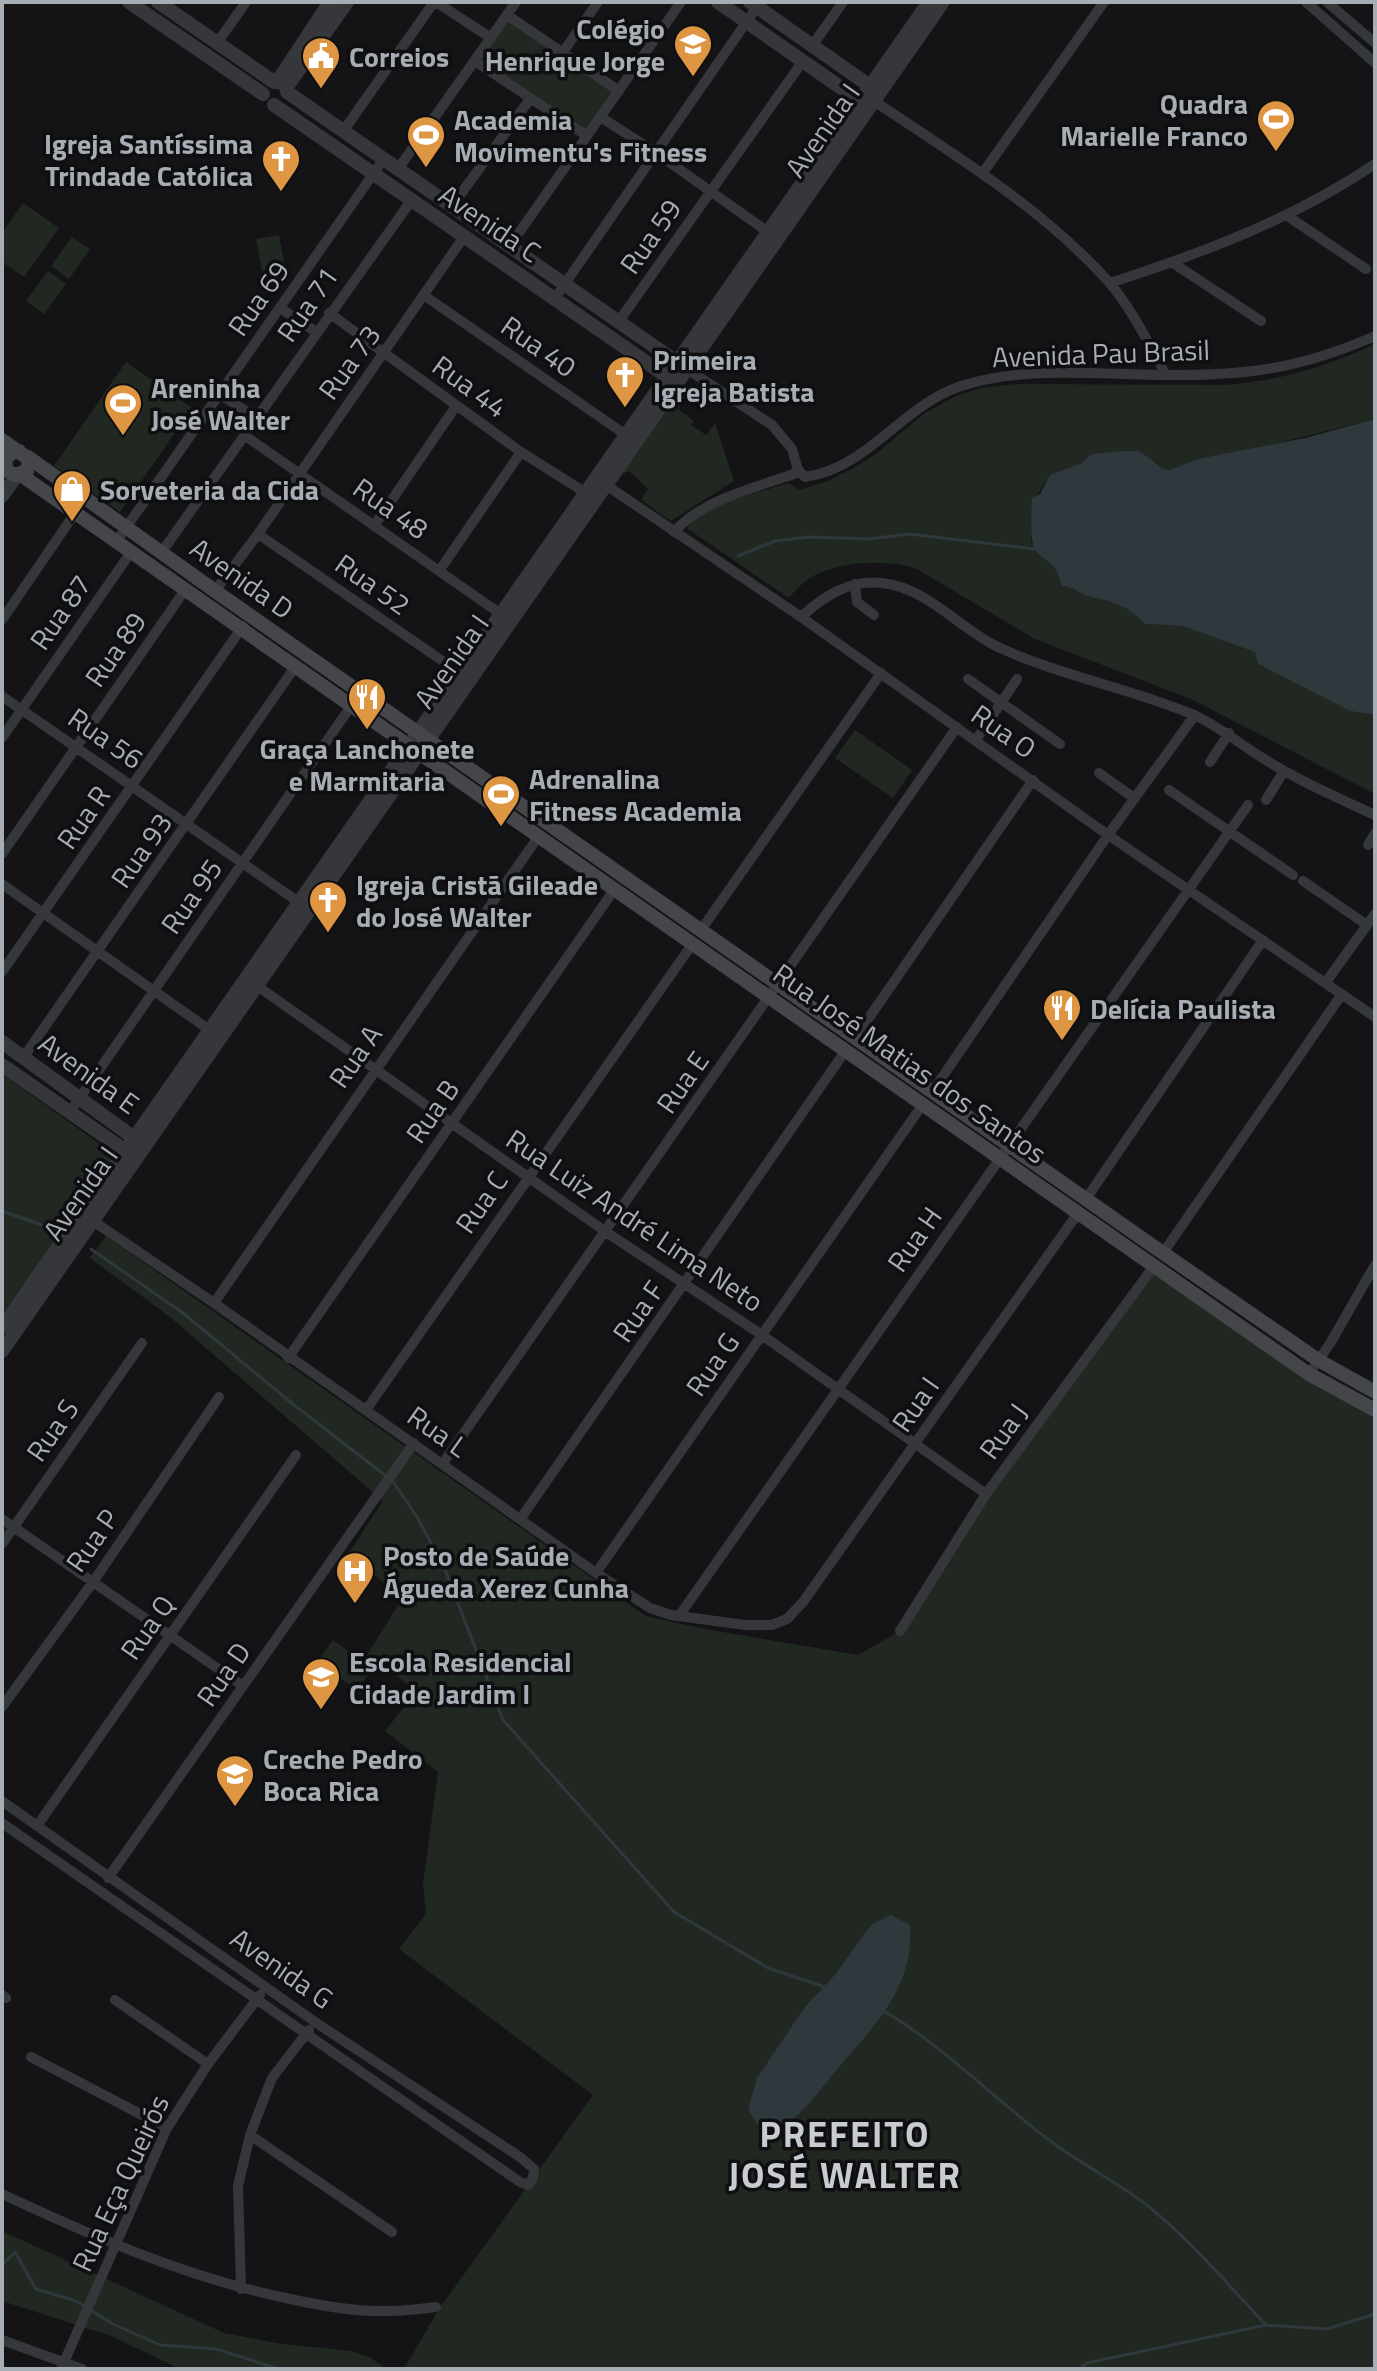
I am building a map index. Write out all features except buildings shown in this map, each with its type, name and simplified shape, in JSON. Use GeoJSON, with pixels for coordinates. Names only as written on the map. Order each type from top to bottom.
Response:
{"type":"FeatureCollection","features":[{"type":"Feature","properties":{"kind":"main road","name":"Avenida D"},"geometry":{"type":"LineString","coordinates":[[2,440],[249,614],[419,742]]}},
{"type":"Feature","properties":{"kind":"main road"},"geometry":{"type":"LineString","coordinates":[[9,454],[24,454],[29,467],[9,470],[9,454]]}},
{"type":"Feature","properties":{"kind":"main road","name":"Avenida D"},"geometry":{"type":"LineString","coordinates":[[9,470],[351,706],[419,742]]}},
{"type":"Feature","properties":{"kind":"main road","name":"Rua José Matias dos Santos"},"geometry":{"type":"LineString","coordinates":[[419,742],[538,837],[770,998],[851,1044]]}},
{"type":"Feature","properties":{"kind":"main road","name":"Rua José Matias dos Santos"},"geometry":{"type":"LineString","coordinates":[[419,742],[779,984],[851,1044],[927,1098],[1000,1158],[1078,1213],[1309,1374],[1375,1410]]}},
{"type":"Feature","properties":{"kind":"main road","name":"Rua José Matias dos Santos"},"geometry":{"type":"LineString","coordinates":[[927,1098],[1009,1145],[1318,1360],[1375,1392]]}},
{"type":"Feature","properties":{"kind":"street","name":"Avenida C"},"geometry":{"type":"LineString","coordinates":[[129,2],[463,238],[672,380]]}},
{"type":"Feature","properties":{"kind":"street"},"geometry":{"type":"LineString","coordinates":[[217,43],[246,2]]}},
{"type":"Feature","properties":{"kind":"street"},"geometry":{"type":"LineString","coordinates":[[281,86],[265,86],[268,100],[284,101],[281,86],[330,2]]}},
{"type":"Feature","properties":{"kind":"street"},"geometry":{"type":"LineString","coordinates":[[281,86],[347,2]]}},
{"type":"Feature","properties":{"kind":"street"},"geometry":{"type":"LineString","coordinates":[[344,130],[435,2],[491,38]]}},
{"type":"Feature","properties":{"kind":"street"},"geometry":{"type":"LineString","coordinates":[[398,169],[516,2]]}},
{"type":"Feature","properties":{"kind":"street"},"geometry":{"type":"LineString","coordinates":[[563,52],[598,2]]}},
{"type":"Feature","properties":{"kind":"street"},"geometry":{"type":"LineString","coordinates":[[509,247],[681,2]]}},
{"type":"Feature","properties":{"kind":"street"},"geometry":{"type":"LineString","coordinates":[[718,2],[803,61],[868,96],[1042,218],[1110,283],[1166,375]]}},
{"type":"Feature","properties":{"kind":"street"},"geometry":{"type":"LineString","coordinates":[[812,46],[843,2]]}},
{"type":"Feature","properties":{"kind":"street","name":"Avenida I"},"geometry":{"type":"LineString","coordinates":[[5,1334],[506,618],[606,485],[672,380],[868,96],[929,2]]}},
{"type":"Feature","properties":{"kind":"street","name":"Avenida I"},"geometry":{"type":"LineString","coordinates":[[682,366],[768,232],[868,96],[943,2]]}},
{"type":"Feature","properties":{"kind":"street"},"geometry":{"type":"LineString","coordinates":[[982,174],[1104,2]]}},
{"type":"Feature","properties":{"kind":"street"},"geometry":{"type":"LineString","coordinates":[[1306,2],[1375,63]]}},
{"type":"Feature","properties":{"kind":"street"},"geometry":{"type":"LineString","coordinates":[[1327,2],[1375,43]]}},
{"type":"Feature","properties":{"kind":"street","name":"Avenida C"},"geometry":{"type":"LineString","coordinates":[[160,3],[682,366]]}},
{"type":"Feature","properties":{"kind":"street"},"geometry":{"type":"LineString","coordinates":[[151,18],[160,3]]}},
{"type":"Feature","properties":{"kind":"street"},"geometry":{"type":"LineString","coordinates":[[555,298],[748,22],[756,4],[812,46],[868,96]]}},
{"type":"Feature","properties":{"kind":"street"},"geometry":{"type":"LineString","coordinates":[[507,15],[619,91]]}},
{"type":"Feature","properties":{"kind":"street"},"geometry":{"type":"LineString","coordinates":[[475,61],[587,136]]}},
{"type":"Feature","properties":{"kind":"street","name":"Rua 59"},"geometry":{"type":"LineString","coordinates":[[619,321],[803,61]]}},
{"type":"Feature","properties":{"kind":"street"},"geometry":{"type":"LineString","coordinates":[[452,206],[530,99]]}},
{"type":"Feature","properties":{"kind":"street"},"geometry":{"type":"LineString","coordinates":[[602,118],[768,232]]}},
{"type":"Feature","properties":{"kind":"street","name":"Rua 69"},"geometry":{"type":"LineString","coordinates":[[116,542],[383,160]]}},
{"type":"Feature","properties":{"kind":"street"},"geometry":{"type":"LineString","coordinates":[[1110,283],[1173,263],[1244,235],[1286,215],[1375,164]]}},
{"type":"Feature","properties":{"kind":"street","name":"Rua 71"},"geometry":{"type":"LineString","coordinates":[[161,553],[411,201]]}},
{"type":"Feature","properties":{"kind":"street"},"geometry":{"type":"LineString","coordinates":[[1286,215],[1366,269]]}},
{"type":"Feature","properties":{"kind":"street","name":"Rua 73"},"geometry":{"type":"LineString","coordinates":[[215,591],[258,534],[463,238]]}},
{"type":"Feature","properties":{"kind":"street"},"geometry":{"type":"LineString","coordinates":[[1173,263],[1261,321]]}},
{"type":"Feature","properties":{"kind":"street","name":"Rua 40"},"geometry":{"type":"LineString","coordinates":[[425,296],[626,435]]}},
{"type":"Feature","properties":{"kind":"street"},"geometry":{"type":"LineString","coordinates":[[280,308],[316,332]]}},
{"type":"Feature","properties":{"kind":"street","name":"Rua 44"},"geometry":{"type":"LineString","coordinates":[[329,313],[521,452],[586,493]]}},
{"type":"Feature","properties":{"kind":"street","name":"Avenida Pau Brasil"},"geometry":{"type":"LineString","coordinates":[[674,532],[687,517],[712,504],[800,474],[810,476],[823,472],[861,455],[901,420],[936,397],[978,381],[1038,375],[1238,373],[1290,366],[1375,336]]}},
{"type":"Feature","properties":{"kind":"street"},"geometry":{"type":"LineString","coordinates":[[682,366],[781,433],[792,449],[800,474]]}},
{"type":"Feature","properties":{"kind":"street","name":"Avenida I"},"geometry":{"type":"LineString","coordinates":[[419,742],[460,673],[506,618],[626,435],[672,380]]}},
{"type":"Feature","properties":{"kind":"street"},"geometry":{"type":"LineString","coordinates":[[220,394],[256,418]]}},
{"type":"Feature","properties":{"kind":"street"},"geometry":{"type":"LineString","coordinates":[[374,526],[456,406]]}},
{"type":"Feature","properties":{"kind":"street","name":"Rua 48"},"geometry":{"type":"LineString","coordinates":[[244,435],[506,618]]}},
{"type":"Feature","properties":{"kind":"street"},"geometry":{"type":"LineString","coordinates":[[439,571],[521,452]]}},
{"type":"Feature","properties":{"kind":"street"},"geometry":{"type":"LineString","coordinates":[[2,496],[9,470]]}},
{"type":"Feature","properties":{"kind":"street","name":"Rua O"},"geometry":{"type":"LineString","coordinates":[[606,485],[1375,1017]]}},
{"type":"Feature","properties":{"kind":"street"},"geometry":{"type":"LineString","coordinates":[[2,620],[75,513]]}},
{"type":"Feature","properties":{"kind":"street","name":"Rua 52"},"geometry":{"type":"LineString","coordinates":[[258,534],[460,673]]}},
{"type":"Feature","properties":{"kind":"street","name":"Rua 87"},"geometry":{"type":"LineString","coordinates":[[2,738],[131,552]]}},
{"type":"Feature","properties":{"kind":"street"},"geometry":{"type":"LineString","coordinates":[[801,617],[825,597],[855,584],[880,582],[915,591],[976,635],[997,646],[1195,715],[1229,733],[1258,756],[1284,771],[1375,815]]}},
{"type":"Feature","properties":{"kind":"street"},"geometry":{"type":"LineString","coordinates":[[855,584],[857,602],[874,615]]}},
{"type":"Feature","properties":{"kind":"street","name":"Rua 89"},"geometry":{"type":"LineString","coordinates":[[2,854],[185,590]]}},
{"type":"Feature","properties":{"kind":"street","name":"Rua R"},"geometry":{"type":"LineString","coordinates":[[2,972],[133,787],[249,614]]}},
{"type":"Feature","properties":{"kind":"street","name":"Rua 93"},"geometry":{"type":"LineString","coordinates":[[23,1058],[295,667]]}},
{"type":"Feature","properties":{"kind":"street"},"geometry":{"type":"LineString","coordinates":[[701,930],[881,673]]}},
{"type":"Feature","properties":{"kind":"street"},"geometry":{"type":"LineString","coordinates":[[968,679],[1060,744]]}},
{"type":"Feature","properties":{"kind":"street"},"geometry":{"type":"LineString","coordinates":[[976,740],[1017,679]]}},
{"type":"Feature","properties":{"kind":"street","name":"Rua 56"},"geometry":{"type":"LineString","coordinates":[[2,696],[300,903]]}},
{"type":"Feature","properties":{"kind":"street","name":"Rua 95"},"geometry":{"type":"LineString","coordinates":[[70,1112],[351,706]]}},
{"type":"Feature","properties":{"kind":"street","name":"Rua G"},"geometry":{"type":"LineString","coordinates":[[596,1573],[1108,835],[1195,715]]}},
{"type":"Feature","properties":{"kind":"street","name":"Rua E"},"geometry":{"type":"LineString","coordinates":[[443,1463],[957,727]]}},
{"type":"Feature","properties":{"kind":"street"},"geometry":{"type":"LineString","coordinates":[[1210,762],[1229,733]]}},
{"type":"Feature","properties":{"kind":"street"},"geometry":{"type":"LineString","coordinates":[[1266,800],[1284,771]]}},
{"type":"Feature","properties":{"kind":"street"},"geometry":{"type":"LineString","coordinates":[[1099,773],[1134,798]]}},
{"type":"Feature","properties":{"kind":"street","name":"Rua F"},"geometry":{"type":"LineString","coordinates":[[521,1518],[1033,780]]}},
{"type":"Feature","properties":{"kind":"street"},"geometry":{"type":"LineString","coordinates":[[1169,790],[1293,875]]}},
{"type":"Feature","properties":{"kind":"street","name":"Rua H"},"geometry":{"type":"LineString","coordinates":[[679,1616],[1248,805]]}},
{"type":"Feature","properties":{"kind":"street","name":"Avenida I"},"geometry":{"type":"LineString","coordinates":[[136,1148],[211,1031],[251,982],[300,903],[369,814]]}},
{"type":"Feature","properties":{"kind":"street"},"geometry":{"type":"LineString","coordinates":[[1368,845],[1375,833]]}},
{"type":"Feature","properties":{"kind":"street","name":"Rua A"},"geometry":{"type":"LineString","coordinates":[[214,1303],[538,837]]}},
{"type":"Feature","properties":{"kind":"street"},"geometry":{"type":"LineString","coordinates":[[1303,881],[1367,925]]}},
{"type":"Feature","properties":{"kind":"street"},"geometry":{"type":"LineString","coordinates":[[2,884],[211,1031]]}},
{"type":"Feature","properties":{"kind":"street","name":"Rua B"},"geometry":{"type":"LineString","coordinates":[[288,1358],[614,890]]}},
{"type":"Feature","properties":{"kind":"street"},"geometry":{"type":"LineString","coordinates":[[1326,982],[1375,914]]}},
{"type":"Feature","properties":{"kind":"street"},"geometry":{"type":"LineString","coordinates":[[1086,1199],[1263,940]]}},
{"type":"Feature","properties":{"kind":"street","name":"Rua C"},"geometry":{"type":"LineString","coordinates":[[366,1410],[693,943]]}},
{"type":"Feature","properties":{"kind":"street","name":"Rua Luiz André Lima Neto"},"geometry":{"type":"LineString","coordinates":[[251,982],[606,1232],[762,1335],[986,1494]]}},
{"type":"Feature","properties":{"kind":"street"},"geometry":{"type":"LineString","coordinates":[[1163,1253],[1342,994]]}},
{"type":"Feature","properties":{"kind":"street","name":"Avenida E"},"geometry":{"type":"LineString","coordinates":[[2,1042],[79,1098],[136,1148]]}},
{"type":"Feature","properties":{"kind":"street","name":"Avenida E"},"geometry":{"type":"LineString","coordinates":[[2,1065],[70,1112],[136,1148]]}},
{"type":"Feature","properties":{"kind":"street","name":"Rua I"},"geometry":{"type":"LineString","coordinates":[[787,1619],[803,1602],[916,1445],[1078,1213]]}},
{"type":"Feature","properties":{"kind":"street","name":"Rua L"},"geometry":{"type":"LineString","coordinates":[[88,1217],[650,1608],[679,1616],[745,1625],[772,1625],[787,1619]]}},
{"type":"Feature","properties":{"kind":"street"},"geometry":{"type":"LineString","coordinates":[[1309,1374],[1375,1265]]}},
{"type":"Feature","properties":{"kind":"street","name":"Rua J"},"geometry":{"type":"LineString","coordinates":[[900,1631],[986,1494],[1154,1266]]}},
{"type":"Feature","properties":{"kind":"street","name":"Rua S"},"geometry":{"type":"LineString","coordinates":[[2,1544],[142,1343]]}},
{"type":"Feature","properties":{"kind":"street","name":"Rua P"},"geometry":{"type":"LineString","coordinates":[[2,1707],[93,1582],[219,1397]]}},
{"type":"Feature","properties":{"kind":"street","name":"Rua D"},"geometry":{"type":"LineString","coordinates":[[108,1878],[414,1443]]}},
{"type":"Feature","properties":{"kind":"street","name":"Rua Q"},"geometry":{"type":"LineString","coordinates":[[37,1826],[296,1455]]}},
{"type":"Feature","properties":{"kind":"street"},"geometry":{"type":"LineString","coordinates":[[2,1519],[243,1686]]}},
{"type":"Feature","properties":{"kind":"street","name":"Avenida G"},"geometry":{"type":"LineString","coordinates":[[2,1801],[315,2022],[520,2157],[535,2173],[528,2185],[2,1823]]}},
{"type":"Feature","properties":{"kind":"street","name":"Rua Eça Queirós"},"geometry":{"type":"LineString","coordinates":[[62,2365],[167,2128],[208,2064],[267,1987]]}},
{"type":"Feature","properties":{"kind":"street"},"geometry":{"type":"LineString","coordinates":[[115,2000],[208,2064]]}},
{"type":"Feature","properties":{"kind":"street"},"geometry":{"type":"LineString","coordinates":[[241,2289],[238,2186],[250,2135],[272,2078],[315,2022]]}},
{"type":"Feature","properties":{"kind":"street"},"geometry":{"type":"LineString","coordinates":[[31,2057],[167,2128]]}},
{"type":"Feature","properties":{"kind":"street"},"geometry":{"type":"LineString","coordinates":[[250,2135],[392,2232]]}},
{"type":"Feature","properties":{"kind":"street"},"geometry":{"type":"LineString","coordinates":[[2,2194],[116,2246],[241,2289],[340,2308],[385,2312],[436,2307]]}},
{"type":"Feature","properties":{"kind":"street"},"geometry":{"type":"LineString","coordinates":[[2,2340],[62,2365],[82,2369]]}},
{"type":"Feature","properties":{"kind":"shaded area"},"geometry":{"type":"Polygon","coordinates":[[[514,20],[612,87],[613,94],[590,129],[581,128],[487,63],[485,54],[507,23],[514,20]]]}},
{"type":"Feature","properties":{"kind":"shaded area"},"geometry":{"type":"Polygon","coordinates":[[[23,203],[59,228],[24,277],[2,262],[2,233],[23,203]]]}},
{"type":"Feature","properties":{"kind":"shaded area"},"geometry":{"type":"Polygon","coordinates":[[[279,235],[286,273],[263,277],[256,239],[279,235]]]}},
{"type":"Feature","properties":{"kind":"shaded area"},"geometry":{"type":"Polygon","coordinates":[[[72,237],[90,249],[69,279],[51,266],[72,237]]]}},
{"type":"Feature","properties":{"kind":"shaded area"},"geometry":{"type":"Polygon","coordinates":[[[48,271],[66,284],[44,314],[26,301],[48,271]]]}},
{"type":"Feature","properties":{"kind":"shaded area"},"geometry":{"type":"Polygon","coordinates":[[[1375,344],[1375,419],[1170,470],[1161,468],[1151,459],[1092,454],[1080,464],[1045,482],[1031,506],[1031,539],[1034,549],[1057,568],[1062,586],[1121,606],[1146,624],[1183,626],[1256,652],[1258,664],[1350,711],[1375,715],[1375,794],[1191,699],[1035,639],[917,569],[891,563],[845,565],[804,582],[789,598],[688,529],[693,518],[724,503],[789,483],[799,490],[828,481],[877,453],[925,413],[956,396],[981,388],[1016,384],[1246,383],[1302,372],[1375,344]]]}},
{"type":"Feature","properties":{"kind":"shaded area","name":"Areninha José Walter"},"geometry":{"type":"Polygon","coordinates":[[[126,362],[192,408],[120,512],[54,466],[126,362]]]}},
{"type":"Feature","properties":{"kind":"shaded area"},"geometry":{"type":"Polygon","coordinates":[[[677,386],[688,394],[678,409],[694,421],[691,425],[706,435],[715,423],[734,481],[671,521],[641,500],[648,489],[629,471],[615,477],[677,386]]]}},
{"type":"Feature","properties":{"kind":"shaded area"},"geometry":{"type":"Polygon","coordinates":[[[1375,419],[1375,715],[1350,711],[1258,664],[1255,652],[1183,626],[1145,624],[1121,606],[1062,586],[1055,568],[1033,546],[1032,498],[1040,494],[1050,475],[1080,464],[1092,454],[1138,451],[1161,468],[1170,470],[1198,459],[1305,438],[1375,419]]]}},
{"type":"Feature","properties":{"kind":"shaded area"},"geometry":{"type":"Polygon","coordinates":[[[855,730],[912,770],[893,798],[835,758],[855,730]]]}},
{"type":"Feature","properties":{"kind":"shaded area"},"geometry":{"type":"Polygon","coordinates":[[[2,1074],[115,1155],[2,1314],[2,1074]]]}},
{"type":"Feature","properties":{"kind":"shaded area"},"geometry":{"type":"Polygon","coordinates":[[[106,1236],[646,1616],[858,1655],[900,1631],[986,1494],[1154,1266],[1375,1410],[1375,2369],[404,2369],[439,2309],[593,2095],[399,1949],[426,1914],[423,1884],[438,1772],[385,1731],[417,1691],[367,1655],[402,1599],[349,1553],[383,1501],[170,1317],[90,1258],[106,1236]]]}},
{"type":"Feature","properties":{"kind":"shaded area"},"geometry":{"type":"Polygon","coordinates":[[[333,1640],[373,1668],[357,1690],[317,1662],[333,1640]]]}},
{"type":"Feature","properties":{"kind":"shaded area"},"geometry":{"type":"Polygon","coordinates":[[[891,1915],[910,1925],[910,1947],[906,1967],[890,2003],[866,2036],[796,2116],[779,2130],[759,2126],[748,2109],[757,2078],[805,2007],[834,1976],[872,1924],[891,1915]]]}},
{"type":"Feature","properties":{"kind":"shaded area"},"geometry":{"type":"Polygon","coordinates":[[[2,2231],[224,2333],[282,2344],[352,2351],[371,2358],[386,2369],[180,2369],[111,2336],[2,2301],[2,2231]]]}},
{"type":"Feature","properties":{"kind":"waterway"},"geometry":{"type":"LineString","coordinates":[[738,556],[775,541],[809,537],[869,539],[909,534],[1034,549]]}},
{"type":"Feature","properties":{"kind":"waterway"},"geometry":{"type":"LineString","coordinates":[[2,1211],[53,1229]]}},
{"type":"Feature","properties":{"kind":"waterway"},"geometry":{"type":"LineString","coordinates":[[91,1249],[183,1313],[386,1476]]}},
{"type":"Feature","properties":{"kind":"waterway"},"geometry":{"type":"LineString","coordinates":[[392,1480],[417,1517],[444,1567],[503,1720],[674,1912],[768,1968],[825,1987]]}},
{"type":"Feature","properties":{"kind":"waterway"},"geometry":{"type":"LineString","coordinates":[[884,2011],[928,2041],[1053,2143],[1157,2214],[1206,2260],[1266,2325]]}},
{"type":"Feature","properties":{"kind":"waterway"},"geometry":{"type":"LineString","coordinates":[[2,2265],[15,2252],[36,2289],[84,2306]]}},
{"type":"Feature","properties":{"kind":"waterway"},"geometry":{"type":"LineString","coordinates":[[90,2310],[160,2345],[216,2349],[279,2369]]}},
{"type":"Feature","properties":{"kind":"waterway"},"geometry":{"type":"LineString","coordinates":[[1080,2369],[1087,2363],[1266,2325],[1327,2329],[1375,2314]]}},
{"type":"Feature","properties":{"kind":"place","name":"Colégio Henrique Jorge"},"geometry":{"type":"Point","coordinates":[693,78]}},
{"type":"Feature","properties":{"kind":"place","name":"Correios"},"geometry":{"type":"Point","coordinates":[321,90]}},
{"type":"Feature","properties":{"kind":"place","name":"Quadra Marielle Franco"},"geometry":{"type":"Point","coordinates":[1276,153]}},
{"type":"Feature","properties":{"kind":"place","name":"Academia Movimentu's Fitness"},"geometry":{"type":"Point","coordinates":[426,169]}},
{"type":"Feature","properties":{"kind":"place","name":"Igreja Santíssima Trindade Católica"},"geometry":{"type":"Point","coordinates":[281,193]}},
{"type":"Feature","properties":{"kind":"place","name":"Primeira Igreja Batista"},"geometry":{"type":"Point","coordinates":[625,409]}},
{"type":"Feature","properties":{"kind":"place","name":"Areninha José Walter"},"geometry":{"type":"Point","coordinates":[123,437]}},
{"type":"Feature","properties":{"kind":"place","name":"Sorveteria da Cida"},"geometry":{"type":"Point","coordinates":[72,523]}},
{"type":"Feature","properties":{"kind":"place","name":"Graça Lanchonete e Marmitaria"},"geometry":{"type":"Point","coordinates":[367,731]}},
{"type":"Feature","properties":{"kind":"place","name":"Adrenalina Fitness Academia"},"geometry":{"type":"Point","coordinates":[501,828]}},
{"type":"Feature","properties":{"kind":"place","name":"Igreja Cristã Gileade do José Walter"},"geometry":{"type":"Point","coordinates":[328,934]}},
{"type":"Feature","properties":{"kind":"place","name":"Delícia Paulista"},"geometry":{"type":"Point","coordinates":[1062,1042]}},
{"type":"Feature","properties":{"kind":"place","name":"Posto de Saúde Águeda Xerez Cunha"},"geometry":{"type":"Point","coordinates":[355,1605]}},
{"type":"Feature","properties":{"kind":"place","name":"Escola Residencial Cidade Jardim I"},"geometry":{"type":"Point","coordinates":[321,1711]}},
{"type":"Feature","properties":{"kind":"place","name":"Creche Pedro Boca Rica"},"geometry":{"type":"Point","coordinates":[235,1808]}},
{"type":"Feature","properties":{"kind":"district","name":"PREFEITO JOSÉ WALTER"},"geometry":{"type":"Point","coordinates":[845,2154]}}]}
